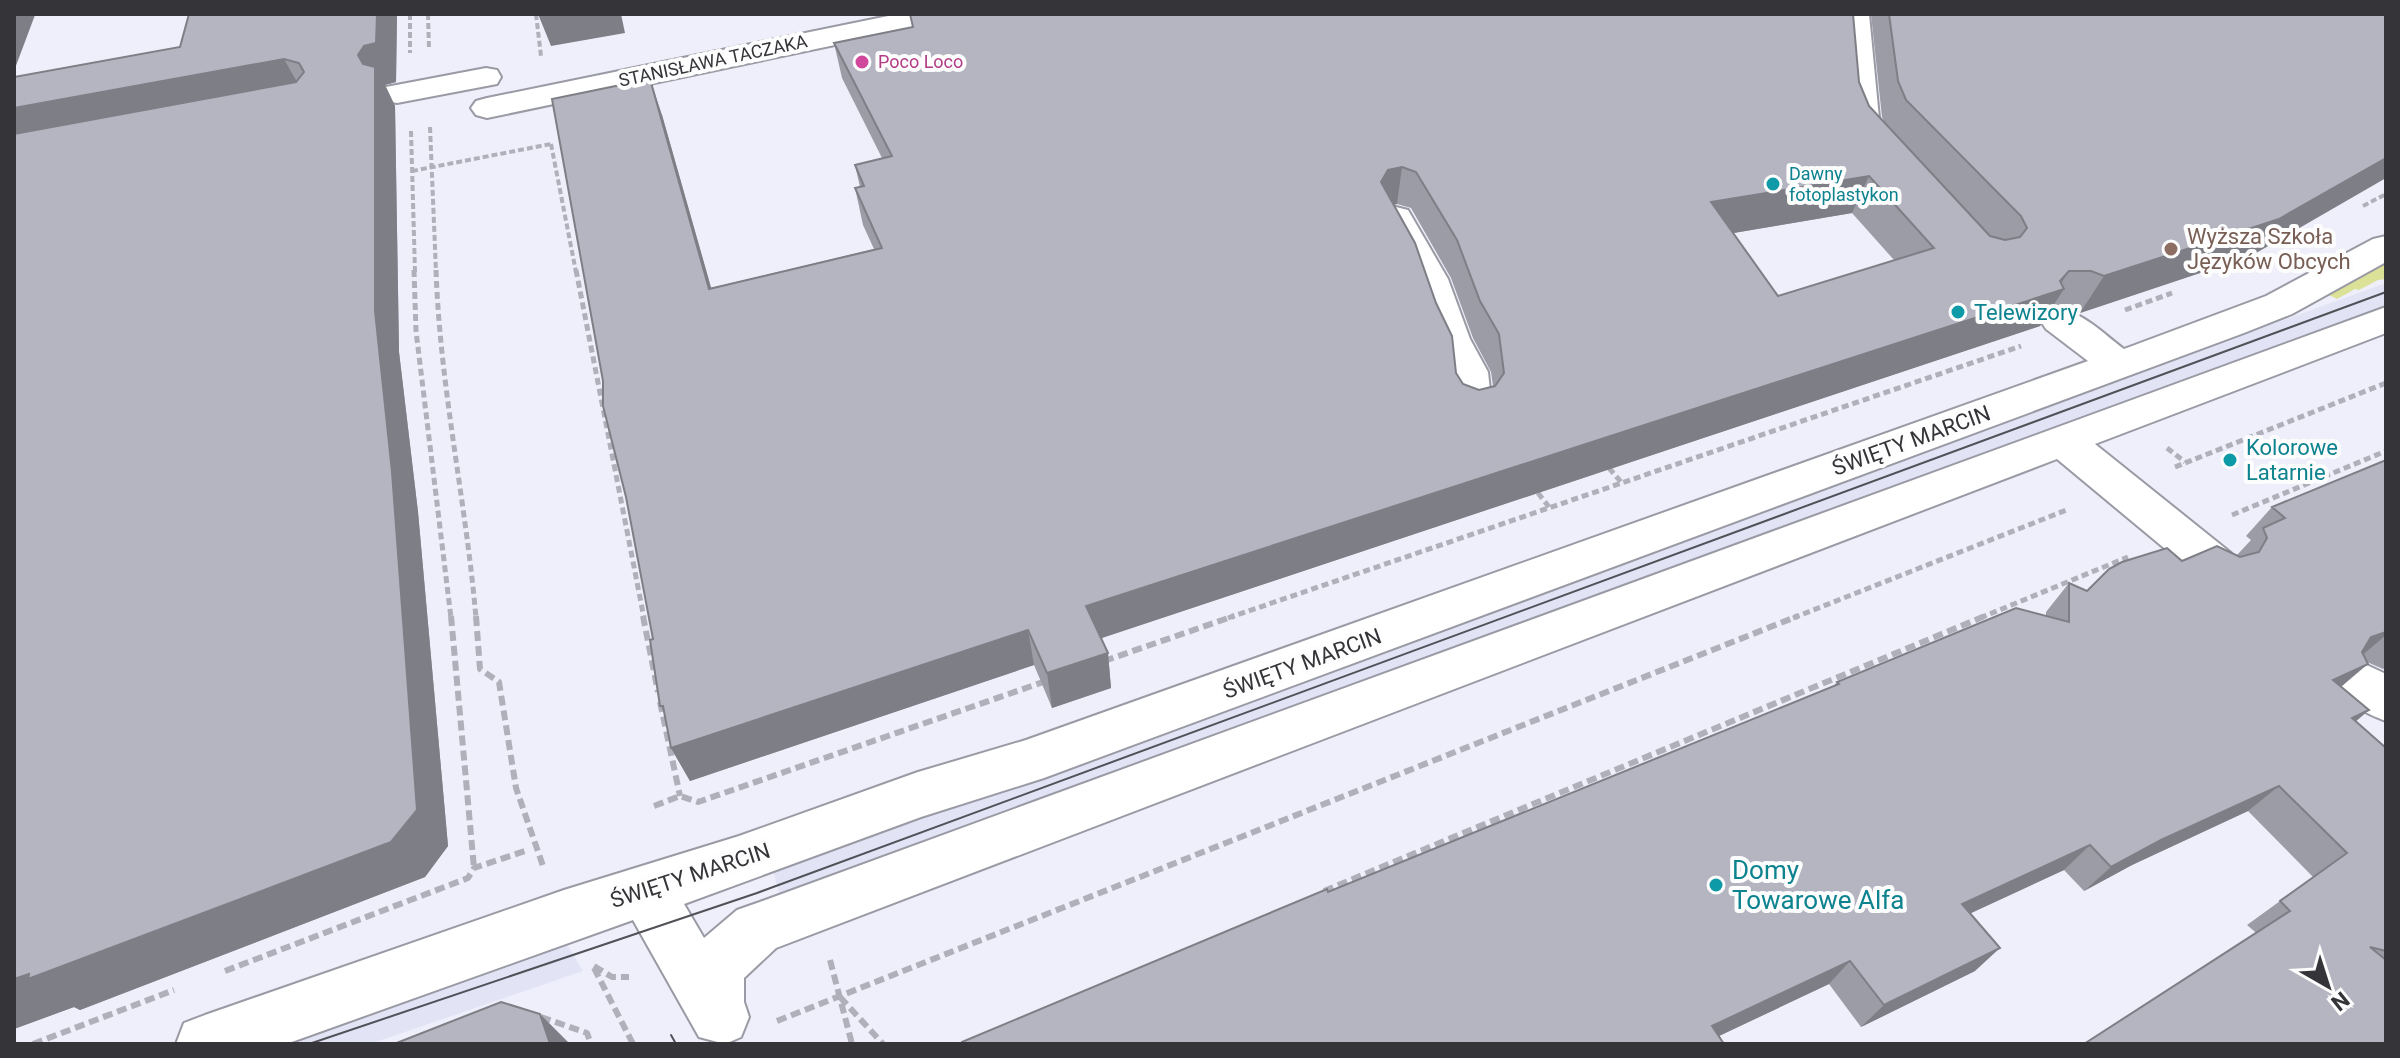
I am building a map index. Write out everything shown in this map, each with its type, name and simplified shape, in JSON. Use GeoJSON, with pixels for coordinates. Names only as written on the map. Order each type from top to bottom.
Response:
{"type":"FeatureCollection","features":[{"type":"Feature","properties":{"kind":"street","name":"STANISŁAWA TACZAKA"},"geometry":{"type":"LineString","coordinates":[[404,93],[486,92],[940,14]]}},
{"type":"Feature","properties":{"kind":"street"},"geometry":{"type":"LineString","coordinates":[[1854,14],[1863,118],[1872,141],[1891,162]]}},
{"type":"Feature","properties":{"kind":"street"},"geometry":{"type":"LineString","coordinates":[[1396,217],[1430,279],[1451,339],[1468,372],[1472,410]]}},
{"type":"Feature","properties":{"kind":"street","name":"ŚWIĘTY MARCIN"},"geometry":{"type":"LineString","coordinates":[[205,1044],[564,916],[739,861],[918,795],[1026,762],[2118,364],[2279,305],[2386,247]]}},
{"type":"Feature","properties":{"kind":"street"},"geometry":{"type":"LineString","coordinates":[[727,1031],[712,986],[716,970],[725,954],[757,929],[2386,319]]}},
{"type":"Feature","properties":{"kind":"street"},"geometry":{"type":"LineString","coordinates":[[2065,325],[2118,364]]}},
{"type":"Feature","properties":{"kind":"street"},"geometry":{"type":"LineString","coordinates":[[2063,441],[2215,565]]}},
{"type":"Feature","properties":{"kind":"street"},"geometry":{"type":"LineString","coordinates":[[645,890],[727,1031]]}},
{"type":"Feature","properties":{"kind":"path"},"geometry":{"type":"LineString","coordinates":[[221,972],[468,878],[474,868],[458,676],[416,331],[404,93],[410,14]]}},
{"type":"Feature","properties":{"kind":"path"},"geometry":{"type":"LineString","coordinates":[[536,14],[541,52],[539,62]]}},
{"type":"Feature","properties":{"kind":"path"},"geometry":{"type":"LineString","coordinates":[[430,119],[438,326],[471,561],[480,669],[499,682],[516,788],[535,848],[564,916],[633,1044]]}},
{"type":"Feature","properties":{"kind":"path"},"geometry":{"type":"LineString","coordinates":[[551,144],[605,431],[680,796]]}},
{"type":"Feature","properties":{"kind":"path"},"geometry":{"type":"LineString","coordinates":[[2360,207],[2386,194]]}},
{"type":"Feature","properties":{"kind":"path"},"geometry":{"type":"LineString","coordinates":[[2241,268],[2268,255]]}},
{"type":"Feature","properties":{"kind":"path"},"geometry":{"type":"LineString","coordinates":[[1100,662],[2065,325],[2185,289]]}},
{"type":"Feature","properties":{"kind":"path"},"geometry":{"type":"LineString","coordinates":[[840,996],[2386,383]]}},
{"type":"Feature","properties":{"kind":"path"},"geometry":{"type":"LineString","coordinates":[[2225,518],[2386,451]]}},
{"type":"Feature","properties":{"kind":"path"},"geometry":{"type":"LineString","coordinates":[[1609,468],[1621,482]]}},
{"type":"Feature","properties":{"kind":"path"},"geometry":{"type":"LineString","coordinates":[[1538,493],[1549,507]]}},
{"type":"Feature","properties":{"kind":"path"},"geometry":{"type":"LineString","coordinates":[[1314,895],[2141,552]]}},
{"type":"Feature","properties":{"kind":"path"},"geometry":{"type":"LineString","coordinates":[[654,806],[680,796],[698,802],[1058,677]]}},
{"type":"Feature","properties":{"kind":"path"},"geometry":{"type":"LineString","coordinates":[[1443,839],[1450,850]]}},
{"type":"Feature","properties":{"kind":"path"},"geometry":{"type":"LineString","coordinates":[[474,868],[525,851]]}},
{"type":"Feature","properties":{"kind":"path"},"geometry":{"type":"LineString","coordinates":[[33,1044],[178,989]]}},
{"type":"Feature","properties":{"kind":"path"},"geometry":{"type":"LineString","coordinates":[[840,996],[852,1044]]}},
{"type":"Feature","properties":{"kind":"path"},"geometry":{"type":"LineString","coordinates":[[840,996],[883,1044]]}},
{"type":"Feature","properties":{"kind":"path"},"geometry":{"type":"LineString","coordinates":[[527,1021],[540,1017],[587,1033],[591,1044]]}},
{"type":"Feature","properties":{"kind":"shaded area"},"geometry":{"type":"Polygon","coordinates":[[[2386,283],[2386,309],[782,903],[772,867],[2386,283]]]}},
{"type":"Feature","properties":{"kind":"shaded area"},"geometry":{"type":"Polygon","coordinates":[[[562,936],[583,971],[370,1044],[252,1044],[562,936]]]}},
{"type":"Feature","properties":{"kind":"green space"},"geometry":{"type":"Polygon","coordinates":[[[2386,262],[2386,279],[2355,289],[2337,299],[2327,294],[2386,262]]]}},
{"type":"Feature","properties":{"kind":"building"},"geometry":{"type":"Polygon","coordinates":[[[189,14],[377,14],[376,43],[364,46],[358,55],[363,64],[375,67],[375,311],[392,472],[417,810],[391,842],[28,979],[29,974],[14,979],[14,134],[296,82],[304,72],[299,63],[284,59],[14,108],[14,77],[180,47],[189,14]]]}},
{"type":"Feature","properties":{"kind":"building"},"geometry":{"type":"Polygon","coordinates":[[[910,14],[1853,14],[1859,82],[1869,106],[1990,236],[2005,240],[2020,237],[2027,228],[2021,216],[1906,100],[1898,81],[1889,14],[2386,14],[2386,158],[2279,219],[2104,276],[2091,271],[2069,271],[2060,281],[2064,289],[1086,606],[1108,653],[1047,673],[1028,630],[671,748],[663,706],[660,706],[650,640],[653,639],[626,497],[603,406],[603,381],[552,99],[650,79],[709,289],[882,248],[855,188],[864,186],[855,165],[892,156],[834,43],[913,27],[910,14]],[[1402,167],[1388,170],[1381,182],[1415,243],[1436,303],[1452,336],[1456,373],[1463,384],[1479,390],[1495,386],[1504,373],[1499,334],[1480,301],[1457,240],[1416,172],[1402,167]],[[1869,176],[1711,202],[1778,296],[1934,248],[1869,176]]]}},
{"type":"Feature","properties":{"kind":"building"},"geometry":{"type":"Polygon","coordinates":[[[2386,460],[2386,632],[2371,637],[2362,652],[2368,664],[2333,680],[2369,710],[2352,718],[2386,748],[2386,951],[2370,947],[2386,960],[2386,1044],[2084,1044],[2290,911],[2280,901],[2347,853],[2279,786],[2161,840],[2111,867],[2090,845],[1962,904],[2000,948],[1884,1005],[1850,961],[1712,1026],[1724,1044],[962,1044],[1327,889],[1328,892],[1839,684],[1837,682],[2016,608],[2069,622],[2069,583],[2087,591],[2109,569],[2122,562],[2167,548],[2182,561],[2217,546],[2240,557],[2259,552],[2267,538],[2263,528],[2285,518],[2272,507],[2386,460]]]}},
{"type":"Feature","properties":{"kind":"building"},"geometry":{"type":"Polygon","coordinates":[[[501,1002],[540,1014],[550,1044],[394,1044],[501,1002]]]}},
{"type":"Feature","properties":{"kind":"tram line"},"geometry":{"type":"LineString","coordinates":[[309,1044],[757,893],[2386,292]]}},
{"type":"Feature","properties":{"kind":"tram line"},"geometry":{"type":"LineString","coordinates":[[671,1035],[676,1044]]}},
{"type":"Feature","properties":{"kind":"place","name":"Poco Loco"},"geometry":{"type":"Point","coordinates":[862,62]}},
{"type":"Feature","properties":{"kind":"place","name":"Dawny fotoplastykon"},"geometry":{"type":"Point","coordinates":[1773,184]}},
{"type":"Feature","properties":{"kind":"place","name":"Wyższa Szkoła Języków Obcych"},"geometry":{"type":"Point","coordinates":[2171,249]}},
{"type":"Feature","properties":{"kind":"place","name":"Telewizory"},"geometry":{"type":"Point","coordinates":[1958,312]}},
{"type":"Feature","properties":{"kind":"place","name":"Kolorowe Latarnie"},"geometry":{"type":"Point","coordinates":[2230,460]}},
{"type":"Feature","properties":{"kind":"place","name":"Domy Towarowe Alfa"},"geometry":{"type":"Point","coordinates":[1716,885]}}]}
